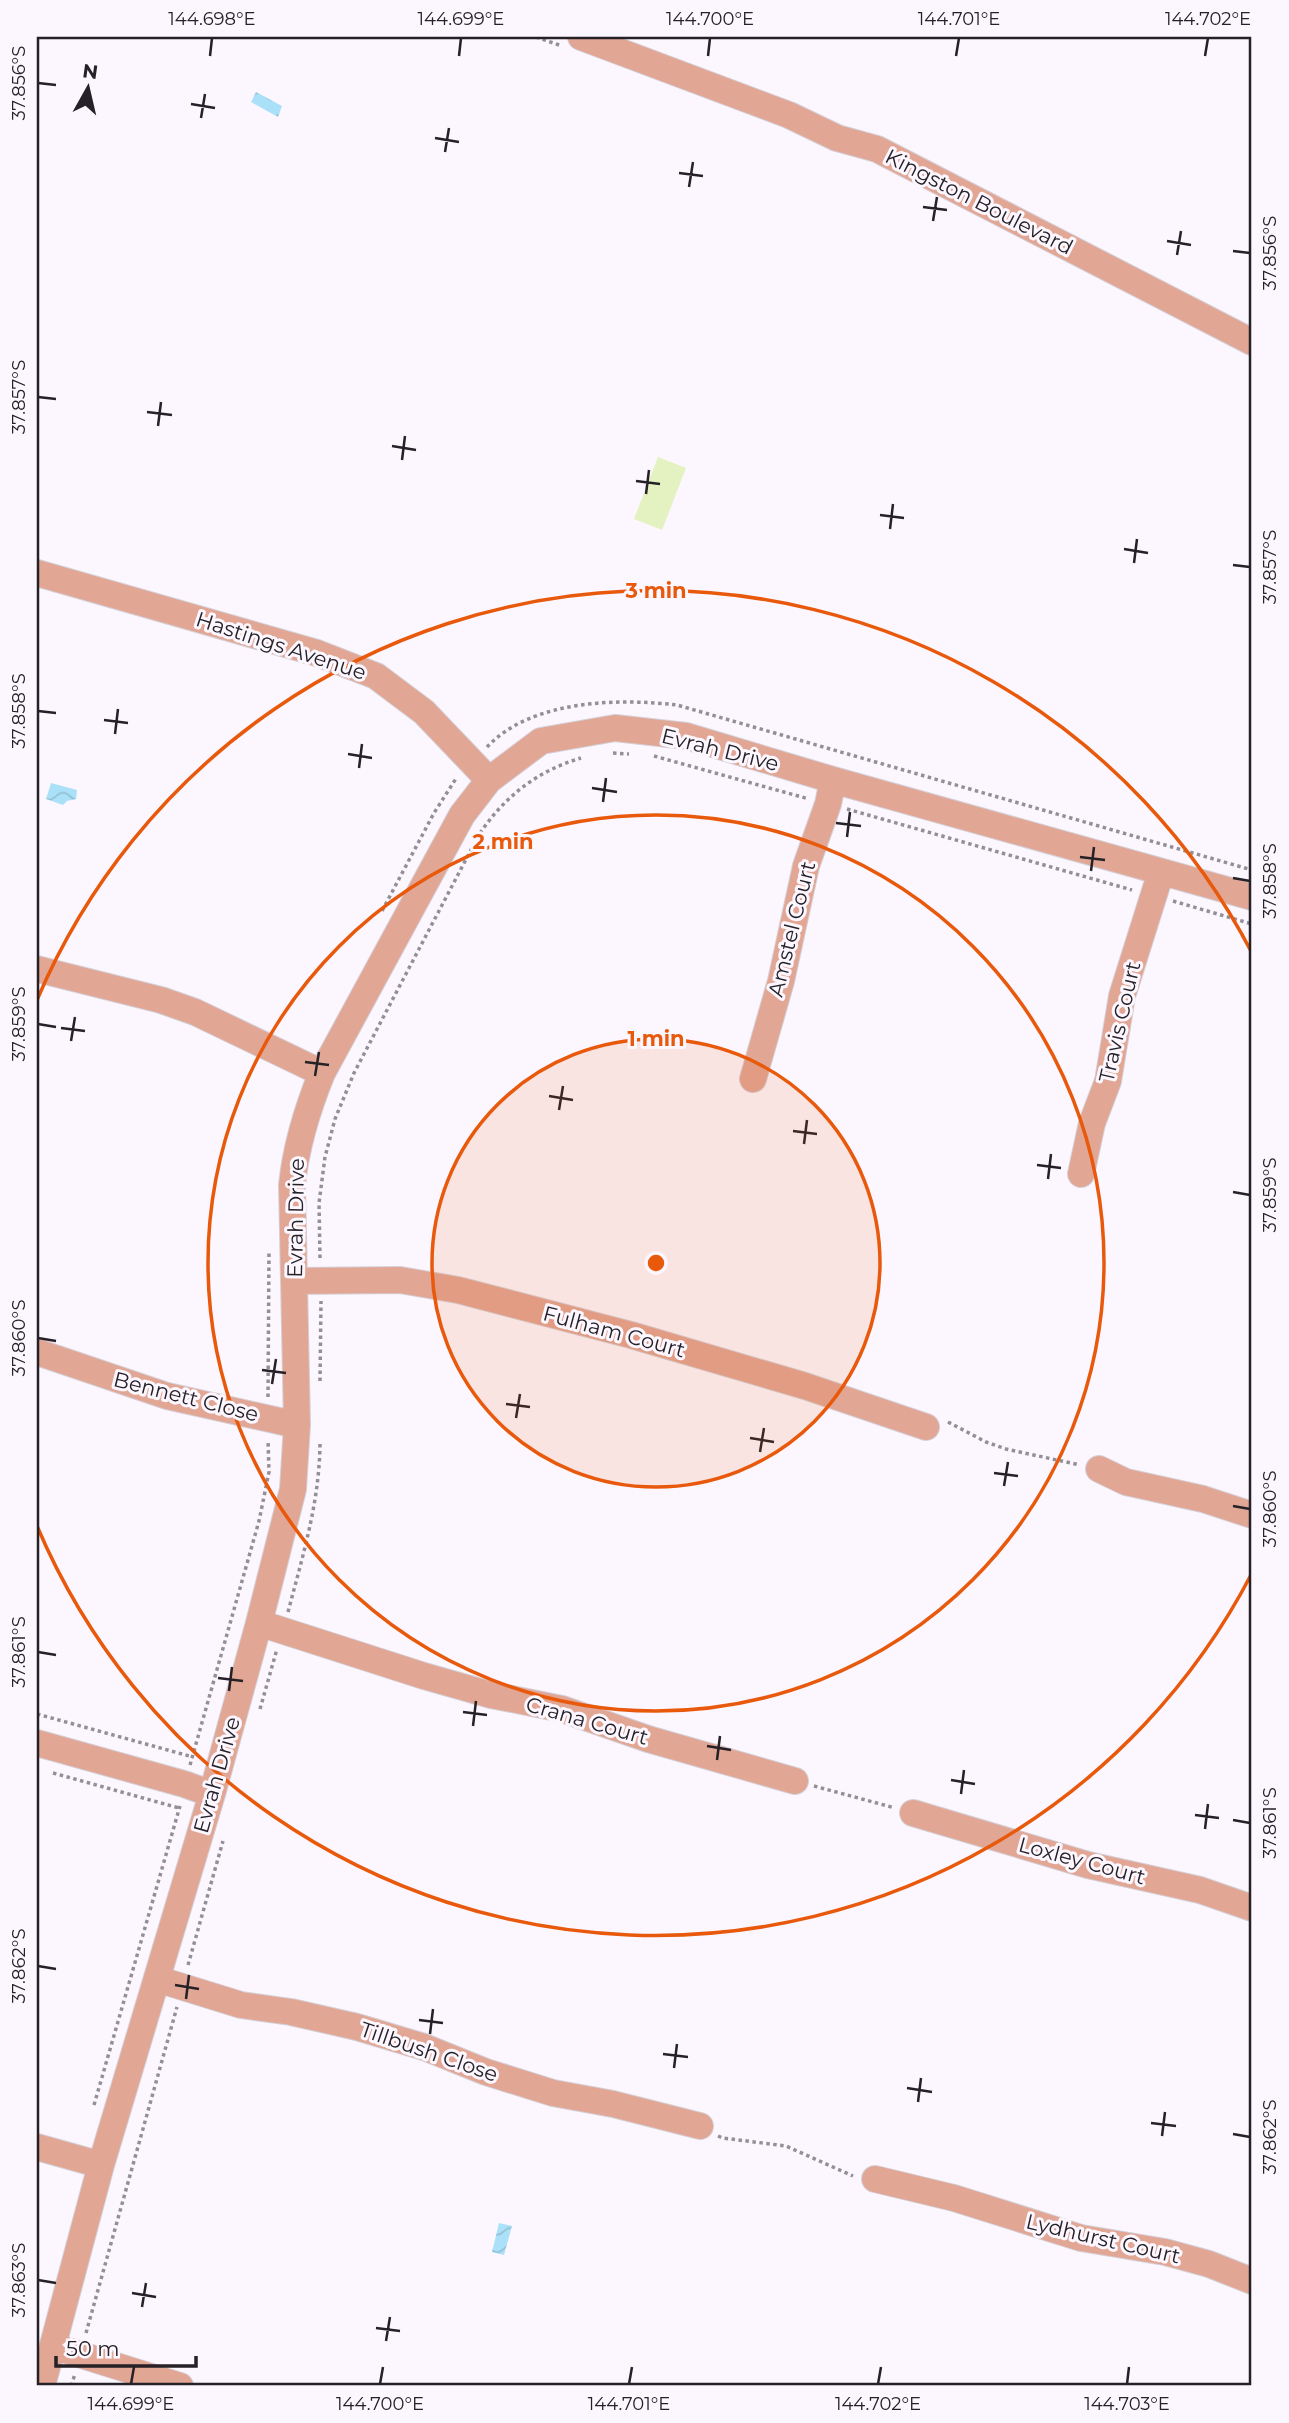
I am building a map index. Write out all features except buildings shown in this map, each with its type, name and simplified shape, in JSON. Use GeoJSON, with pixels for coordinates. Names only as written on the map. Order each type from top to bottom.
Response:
{"type":"FeatureCollection","features":[{"type":"Feature","properties":{"kind":"street","name":"Kingston Boulevard"},"geometry":{"type":"LineString","coordinates":[[577,43],[789,116],[837,138],[877,149],[1252,342]]}},
{"type":"Feature","properties":{"kind":"street","name":"Hastings Avenue"},"geometry":{"type":"LineString","coordinates":[[37,573],[317,653],[376,677],[424,712],[489,780]]}},
{"type":"Feature","properties":{"kind":"street","name":"Evrah Drive"},"geometry":{"type":"LineString","coordinates":[[42,2386],[101,2165],[170,1983],[212,1794],[271,1627],[293,1489],[309,1427],[308,1281],[292,1185],[306,1112],[322,1073],[462,815],[489,780],[541,741],[615,728],[686,736],[830,792],[1158,884],[1252,897]]}},
{"type":"Feature","properties":{"kind":"street","name":"Amstel Court"},"geometry":{"type":"LineString","coordinates":[[753,1079],[781,981],[806,866],[830,792]]}},
{"type":"Feature","properties":{"kind":"street","name":"Travis Court"},"geometry":{"type":"LineString","coordinates":[[1081,1174],[1092,1123],[1108,1081],[1122,996],[1158,884]]}},
{"type":"Feature","properties":{"kind":"street"},"geometry":{"type":"LineString","coordinates":[[37,969],[161,1000],[195,1012],[322,1073]]}},
{"type":"Feature","properties":{"kind":"street","name":"Fulham Court"},"geometry":{"type":"LineString","coordinates":[[308,1281],[400,1280],[458,1290],[631,1335],[805,1386],[926,1427]]}},
{"type":"Feature","properties":{"kind":"street","name":"Bennett Close"},"geometry":{"type":"LineString","coordinates":[[37,1352],[167,1396],[309,1427]]}},
{"type":"Feature","properties":{"kind":"street"},"geometry":{"type":"LineString","coordinates":[[1099,1469],[1126,1482],[1203,1499],[1252,1515]]}},
{"type":"Feature","properties":{"kind":"street","name":"Crana Court"},"geometry":{"type":"LineString","coordinates":[[271,1627],[424,1676],[491,1695],[562,1709],[648,1739],[795,1781]]}},
{"type":"Feature","properties":{"kind":"street"},"geometry":{"type":"LineString","coordinates":[[37,1743],[212,1794]]}},
{"type":"Feature","properties":{"kind":"street","name":"Loxley Court"},"geometry":{"type":"LineString","coordinates":[[913,1813],[1087,1865],[1200,1890],[1252,1908]]}},
{"type":"Feature","properties":{"kind":"street","name":"Tillbush Close"},"geometry":{"type":"LineString","coordinates":[[170,1983],[241,2005],[291,2012],[357,2027],[424,2047],[486,2072],[553,2092],[700,2126]]}},
{"type":"Feature","properties":{"kind":"street"},"geometry":{"type":"LineString","coordinates":[[37,2147],[101,2165]]}},
{"type":"Feature","properties":{"kind":"street","name":"Lydhurst Court"},"geometry":{"type":"LineString","coordinates":[[875,2179],[954,2196],[1081,2238],[1164,2252],[1209,2264],[1252,2281]]}},
{"type":"Feature","properties":{"kind":"street"},"geometry":{"type":"LineString","coordinates":[[53,2346],[180,2386]]}},
{"type":"Feature","properties":{"kind":"path"},"geometry":{"type":"LineString","coordinates":[[536,37],[577,43]]}},
{"type":"Feature","properties":{"kind":"path"},"geometry":{"type":"LineString","coordinates":[[604,754],[639,755]]}},
{"type":"Feature","properties":{"kind":"path"},"geometry":{"type":"LineString","coordinates":[[652,756],[830,792],[1158,884],[1252,924]]}},
{"type":"Feature","properties":{"kind":"path"},"geometry":{"type":"LineString","coordinates":[[320,1389],[308,1281],[325,1157],[335,1119],[354,1073],[477,838],[494,813],[514,792],[534,778],[565,763],[583,758]]}},
{"type":"Feature","properties":{"kind":"path"},"geometry":{"type":"LineString","coordinates":[[926,1427],[949,1422],[986,1442],[1006,1449],[1099,1469]]}},
{"type":"Feature","properties":{"kind":"path"},"geometry":{"type":"LineString","coordinates":[[260,1710],[271,1627],[315,1502],[320,1471],[309,1427]]}},
{"type":"Feature","properties":{"kind":"path"},"geometry":{"type":"LineString","coordinates":[[37,1714],[193,1758]]}},
{"type":"Feature","properties":{"kind":"path"},"geometry":{"type":"LineString","coordinates":[[50,1772],[179,1808]]}},
{"type":"Feature","properties":{"kind":"path"},"geometry":{"type":"LineString","coordinates":[[795,1781],[913,1813]]}},
{"type":"Feature","properties":{"kind":"path"},"geometry":{"type":"LineString","coordinates":[[71,2386],[170,1983],[223,1842]]}},
{"type":"Feature","properties":{"kind":"path"},"geometry":{"type":"LineString","coordinates":[[700,2126],[723,2138],[786,2146],[857,2179],[875,2179]]}},
{"type":"Feature","properties":{"kind":"green space"},"geometry":{"type":"Polygon","coordinates":[[[658,457],[686,468],[662,530],[634,519],[658,457]]]}},
{"type":"Feature","properties":{"kind":"water"},"geometry":{"type":"Polygon","coordinates":[[[256,92],[282,106],[278,117],[251,102],[256,92]]]}},
{"type":"Feature","properties":{"kind":"water"},"geometry":{"type":"Polygon","coordinates":[[[51,783],[77,790],[76,799],[63,805],[46,799],[51,783]]]}},
{"type":"Feature","properties":{"kind":"water"},"geometry":{"type":"Polygon","coordinates":[[[499,2223],[512,2226],[504,2255],[492,2252],[499,2223]]]}}]}
